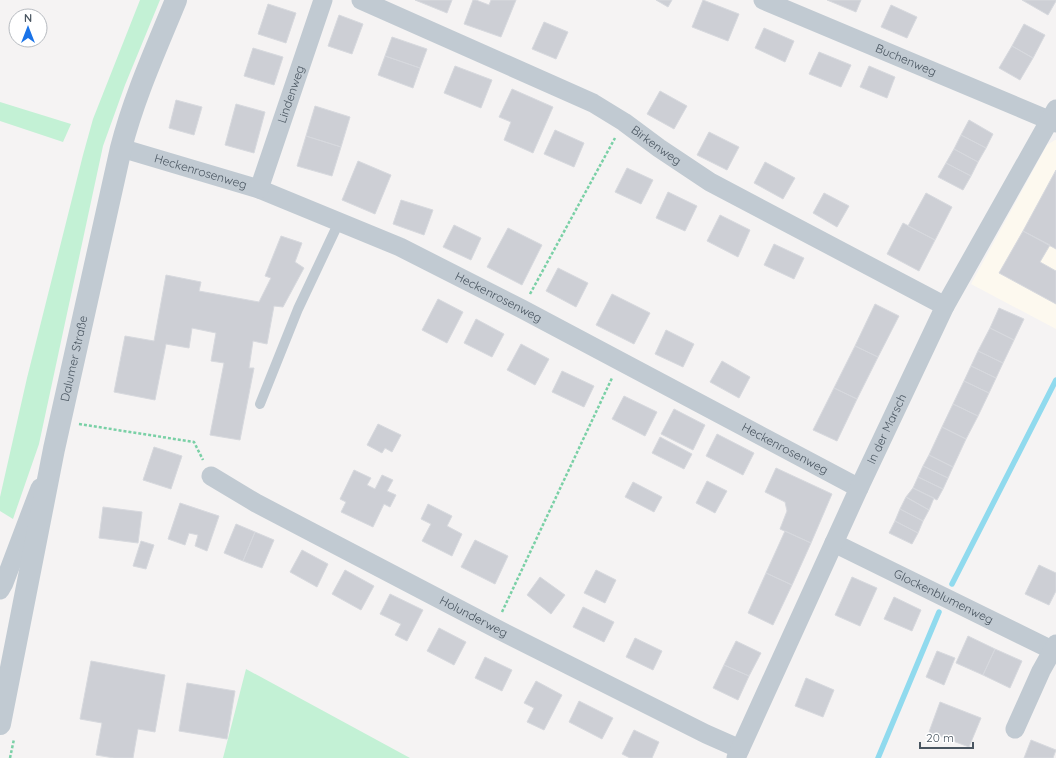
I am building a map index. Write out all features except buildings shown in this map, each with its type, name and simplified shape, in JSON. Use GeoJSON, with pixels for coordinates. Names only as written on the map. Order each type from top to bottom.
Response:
{"type":"FeatureCollection","features":[{"type":"Feature","properties":{"kind":"street","name":"Dalumer Straße"},"geometry":{"type":"LineString","coordinates":[[1,711],[54,449],[120,148],[137,96],[176,0]]}},
{"type":"Feature","properties":{"kind":"street","name":"Lindenweg"},"geometry":{"type":"LineString","coordinates":[[259,189],[323,0]]}},
{"type":"Feature","properties":{"kind":"street","name":"Birkenweg"},"geometry":{"type":"LineString","coordinates":[[361,0],[593,103],[624,122],[710,182],[945,306]]}},
{"type":"Feature","properties":{"kind":"street","name":"Buchenweg"},"geometry":{"type":"LineString","coordinates":[[763,0],[1054,117]]}},
{"type":"Feature","properties":{"kind":"street","name":"In der Marsch"},"geometry":{"type":"LineString","coordinates":[[738,753],[859,488],[945,306],[1054,117]]}},
{"type":"Feature","properties":{"kind":"street","name":"Heckenrosenweg"},"geometry":{"type":"LineString","coordinates":[[120,148],[259,189],[400,247],[522,309],[859,488]]}},
{"type":"Feature","properties":{"kind":"street"},"geometry":{"type":"LineString","coordinates":[[0,590],[4,583],[54,449]]}},
{"type":"Feature","properties":{"kind":"street","name":"Holunderweg"},"geometry":{"type":"LineString","coordinates":[[211,476],[256,503],[495,628],[706,734],[738,753]]}},
{"type":"Feature","properties":{"kind":"street","name":"Glockenblumenweg"},"geometry":{"type":"LineString","coordinates":[[834,544],[1055,649],[1042,671],[1015,728]]}},
{"type":"Feature","properties":{"kind":"lane"},"geometry":{"type":"LineString","coordinates":[[260,404],[298,309],[339,222]]}},
{"type":"Feature","properties":{"kind":"path"},"geometry":{"type":"LineString","coordinates":[[522,309],[624,122]]}},
{"type":"Feature","properties":{"kind":"path"},"geometry":{"type":"LineString","coordinates":[[495,628],[620,361]]}},
{"type":"Feature","properties":{"kind":"path"},"geometry":{"type":"LineString","coordinates":[[60,422],[194,442],[211,476]]}},
{"type":"Feature","properties":{"kind":"shaded area"},"geometry":{"type":"Polygon","coordinates":[[[1055,140],[1056,329],[971,284],[1047,145],[1055,140]]]}},
{"type":"Feature","properties":{"kind":"green space"},"geometry":{"type":"Polygon","coordinates":[[[140,0],[160,0],[125,85],[103,146],[39,444],[13,519],[0,511],[0,497],[27,378],[93,119],[140,0]]]}},
{"type":"Feature","properties":{"kind":"green space"},"geometry":{"type":"Polygon","coordinates":[[[0,102],[71,124],[63,142],[0,121],[0,102]]]}},
{"type":"Feature","properties":{"kind":"green space"},"geometry":{"type":"Polygon","coordinates":[[[246,669],[410,758],[223,758],[246,669]]]}},
{"type":"Feature","properties":{"kind":"waterway"},"geometry":{"type":"LineString","coordinates":[[952,584],[1056,380]]}},
{"type":"Feature","properties":{"kind":"waterway"},"geometry":{"type":"LineString","coordinates":[[878,758],[939,612]]}}]}
